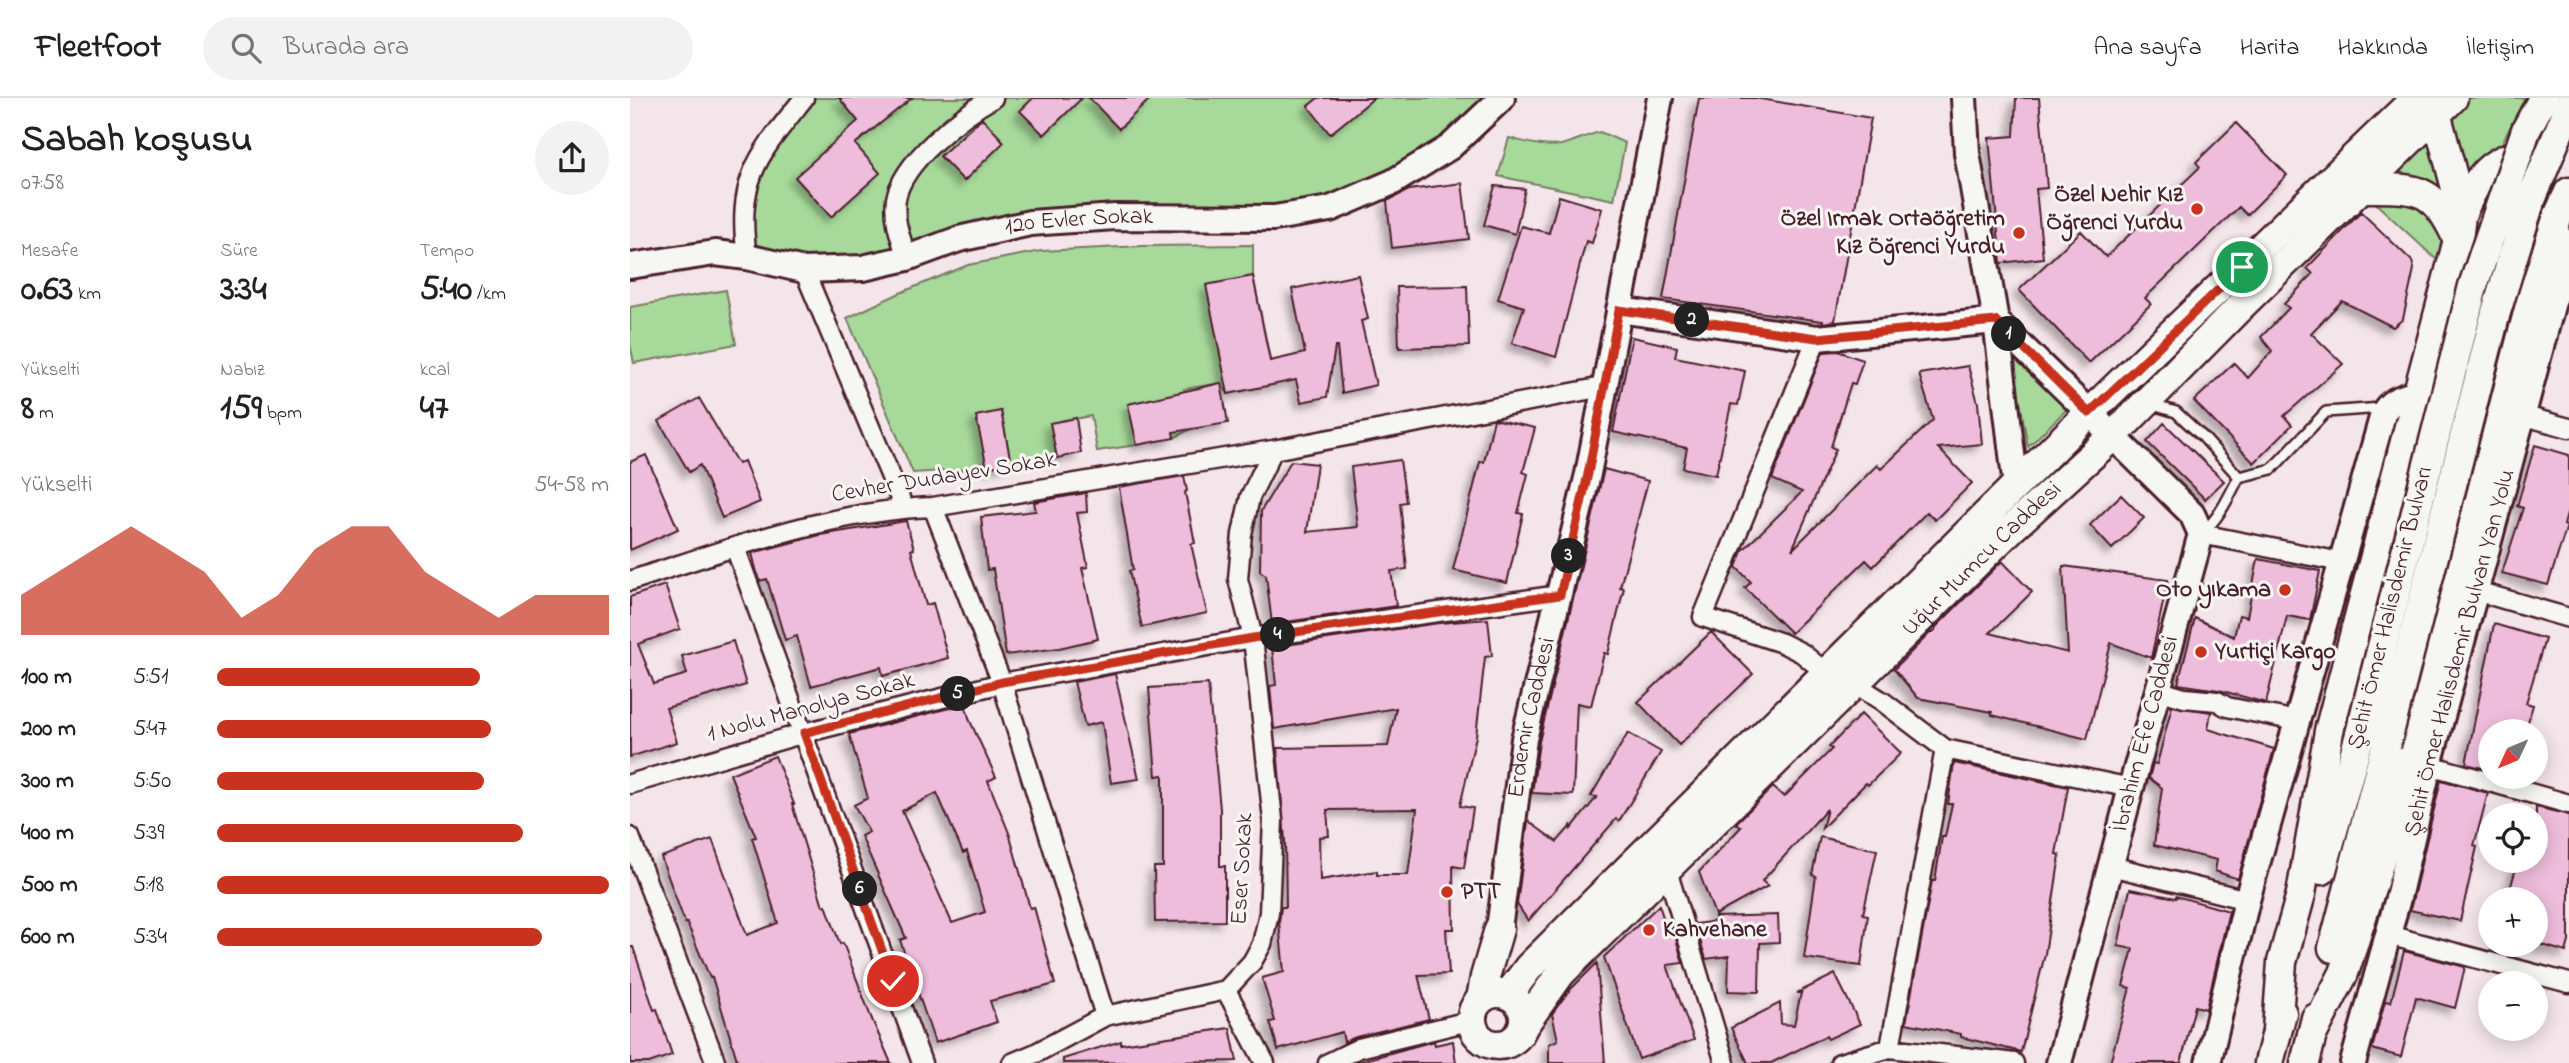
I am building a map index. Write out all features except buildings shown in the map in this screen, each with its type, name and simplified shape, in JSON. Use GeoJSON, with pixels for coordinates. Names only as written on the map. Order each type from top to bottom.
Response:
{"type":"FeatureCollection","features":[{"type":"Feature","properties":{"kind":"main road","name":"Şehit Ömer Halisdemir Bulvarı"},"geometry":{"type":"LineString","coordinates":[[2269,1063],[2360,734],[2473,286],[2526,130],[2543,98]]}},
{"type":"Feature","properties":{"kind":"main road","name":"Uğur Mumcu Caddesi"},"geometry":{"type":"LineString","coordinates":[[1520,1032],[1561,973],[2011,529],[2112,437],[2362,188],[2434,102]]}},
{"type":"Feature","properties":{"kind":"main road","name":"Uğur Mumcu Caddesi"},"geometry":{"type":"LineString","coordinates":[[1488,1008],[2089,413],[2434,102]]}},
{"type":"Feature","properties":{"kind":"main road"},"geometry":{"type":"LineString","coordinates":[[2277,1030],[2282,962],[2301,894],[2329,731],[2459,228],[2453,177],[2434,102]]}},
{"type":"Feature","properties":{"kind":"main road","name":"Şehit Ömer Halisdemir Bulvarı"},"geometry":{"type":"LineString","coordinates":[[2305,1063],[2496,312],[2529,205],[2569,107]]}},
{"type":"Feature","properties":{"kind":"main road","name":"Şehit Ömer Halisdemir Bulvarı"},"geometry":{"type":"LineString","coordinates":[[2312,1035],[2344,973],[2395,813],[2456,592],[2532,297],[2564,204],[2558,177],[2543,155],[2532,151],[2510,155],[2487,171],[2471,192],[2459,228]]}},
{"type":"Feature","properties":{"kind":"main road"},"geometry":{"type":"LineString","coordinates":[[2362,188],[2409,188],[2428,196],[2459,228]]}},
{"type":"Feature","properties":{"kind":"main road","name":"Erdemir Caddesi"},"geometry":{"type":"LineString","coordinates":[[1484,1063],[1488,1008],[1485,976],[1499,929]]}},
{"type":"Feature","properties":{"kind":"main road"},"geometry":{"type":"LineString","coordinates":[[1514,1063],[1520,1032],[1523,1013],[1520,1005],[1488,1008],[1490,1043],[1498,1045],[1513,1041],[1520,1032]]}},
{"type":"Feature","properties":{"kind":"street"},"geometry":{"type":"LineString","coordinates":[[747,257],[743,225],[747,186],[763,149],[804,98]]}},
{"type":"Feature","properties":{"kind":"street"},"geometry":{"type":"LineString","coordinates":[[907,258],[897,227],[896,198],[909,168],[945,133],[993,98]]}},
{"type":"Feature","properties":{"kind":"street","name":"120 Evler Sokak"},"geometry":{"type":"LineString","coordinates":[[630,266],[715,253],[804,270],[863,268],[907,258],[959,239],[1030,223],[1115,217],[1274,218],[1330,209],[1393,182],[1450,147],[1502,98]]}},
{"type":"Feature","properties":{"kind":"street","name":"Erdemir Caddesi"},"geometry":{"type":"LineString","coordinates":[[1499,929],[1524,739],[1588,474],[1660,98]]}},
{"type":"Feature","properties":{"kind":"street"},"geometry":{"type":"LineString","coordinates":[[1965,98],[1967,153],[1996,321],[2016,487]]}},
{"type":"Feature","properties":{"kind":"street","name":"Şehit Ömer Halisdemir Bulvarı Yan Yolu"},"geometry":{"type":"LineString","coordinates":[[2353,1063],[2521,415],[2569,244]]}},
{"type":"Feature","properties":{"kind":"street"},"geometry":{"type":"LineString","coordinates":[[804,270],[904,508]]}},
{"type":"Feature","properties":{"kind":"street"},"geometry":{"type":"LineString","coordinates":[[1619,310],[1817,338],[1996,321]]}},
{"type":"Feature","properties":{"kind":"street"},"geometry":{"type":"LineString","coordinates":[[1996,321],[2192,514],[2201,534],[2341,562]]}},
{"type":"Feature","properties":{"kind":"street"},"geometry":{"type":"LineString","coordinates":[[1817,338],[1703,617],[1782,643],[1802,653],[1826,673]]}},
{"type":"Feature","properties":{"kind":"street"},"geometry":{"type":"LineString","coordinates":[[1273,450],[1603,387]]}},
{"type":"Feature","properties":{"kind":"street"},"geometry":{"type":"LineString","coordinates":[[2208,1063],[2248,900],[2386,408],[2397,399],[2417,393]]}},
{"type":"Feature","properties":{"kind":"street"},"geometry":{"type":"LineString","coordinates":[[2521,415],[2569,429]]}},
{"type":"Feature","properties":{"kind":"street","name":"Cevher Dudayev Sokak"},"geometry":{"type":"LineString","coordinates":[[630,581],[809,524],[904,508],[933,508],[1273,450]]}},
{"type":"Feature","properties":{"kind":"street","name":"Eser Sokak"},"geometry":{"type":"LineString","coordinates":[[1226,990],[1252,962],[1262,944],[1269,913],[1273,820],[1253,638],[1238,579],[1242,534],[1250,497],[1273,450]]}},
{"type":"Feature","properties":{"kind":"street"},"geometry":{"type":"LineString","coordinates":[[933,508],[1002,682],[1105,1016]]}},
{"type":"Feature","properties":{"kind":"street","name":"İbrahim Efe Caddesi"},"geometry":{"type":"LineString","coordinates":[[2059,1063],[2201,534]]}},
{"type":"Feature","properties":{"kind":"street"},"geometry":{"type":"LineString","coordinates":[[735,547],[922,1063]]}},
{"type":"Feature","properties":{"kind":"street"},"geometry":{"type":"LineString","coordinates":[[2476,591],[2569,618]]}},
{"type":"Feature","properties":{"kind":"street"},"geometry":{"type":"LineString","coordinates":[[1253,638],[1560,595]]}},
{"type":"Feature","properties":{"kind":"street","name":"1 Nolu Manolya Sokak"},"geometry":{"type":"LineString","coordinates":[[630,784],[804,733],[1002,682],[1253,638]]}},
{"type":"Feature","properties":{"kind":"street"},"geometry":{"type":"LineString","coordinates":[[1855,684],[1945,748],[2131,788]]}},
{"type":"Feature","properties":{"kind":"street"},"geometry":{"type":"LineString","coordinates":[[2158,690],[2184,698],[2217,701],[2227,707],[2297,721]]}},
{"type":"Feature","properties":{"kind":"street"},"geometry":{"type":"LineString","coordinates":[[1890,1048],[1945,748]]}},
{"type":"Feature","properties":{"kind":"street"},"geometry":{"type":"LineString","coordinates":[[2429,765],[2569,804]]}},
{"type":"Feature","properties":{"kind":"street"},"geometry":{"type":"LineString","coordinates":[[630,837],[716,1063]]}},
{"type":"Feature","properties":{"kind":"street"},"geometry":{"type":"LineString","coordinates":[[2111,866],[2248,900]]}},
{"type":"Feature","properties":{"kind":"street"},"geometry":{"type":"LineString","coordinates":[[1667,870],[1725,1063]]}},
{"type":"Feature","properties":{"kind":"street"},"geometry":{"type":"LineString","coordinates":[[2388,935],[2569,983]]}},
{"type":"Feature","properties":{"kind":"street"},"geometry":{"type":"LineString","coordinates":[[1013,1063],[1038,1058],[1105,1016],[1226,990],[1265,1063]]}},
{"type":"Feature","properties":{"kind":"street"},"geometry":{"type":"LineString","coordinates":[[1328,1063],[1359,1048],[1488,1008]]}},
{"type":"Feature","properties":{"kind":"street"},"geometry":{"type":"LineString","coordinates":[[1840,1063],[1890,1048],[2014,1063]]}},
{"type":"Feature","properties":{"kind":"lane"},"geometry":{"type":"LineString","coordinates":[[2145,402],[2176,412],[2239,477]]}},
{"type":"Feature","properties":{"kind":"lane"},"geometry":{"type":"LineString","coordinates":[[2239,477],[2272,469],[2326,412],[2386,408]]}},
{"type":"Feature","properties":{"kind":"lane"},"geometry":{"type":"LineString","coordinates":[[2201,534],[2225,506],[2239,477]]}},
{"type":"Feature","properties":{"kind":"green space"},"geometry":{"type":"Polygon","coordinates":[[[812,98],[1491,98],[1451,133],[1367,193],[1276,210],[1022,216],[923,247],[830,264],[752,248],[754,186],[774,148],[812,98]]]}},
{"type":"Feature","properties":{"kind":"green space"},"geometry":{"type":"Polygon","coordinates":[[[2463,98],[2525,98],[2500,147],[2464,187],[2447,114],[2463,98]]]}},
{"type":"Feature","properties":{"kind":"green space"},"geometry":{"type":"Polygon","coordinates":[[[1600,132],[1625,143],[1614,200],[1498,176],[1509,138],[1555,146],[1600,132]]]}},
{"type":"Feature","properties":{"kind":"green space"},"geometry":{"type":"Polygon","coordinates":[[[2429,137],[2448,194],[2392,175],[2429,137]]]}},
{"type":"Feature","properties":{"kind":"green space"},"geometry":{"type":"Polygon","coordinates":[[[2415,197],[2447,231],[2441,264],[2371,199],[2415,197]]]}},
{"type":"Feature","properties":{"kind":"green space"},"geometry":{"type":"Polygon","coordinates":[[[1253,245],[1253,276],[1275,384],[1228,394],[1220,383],[1184,389],[1191,429],[1174,438],[1166,396],[1129,404],[1137,445],[1097,451],[1091,416],[1051,423],[1057,458],[1011,463],[1001,411],[977,416],[987,468],[913,473],[847,318],[968,265],[1041,251],[1142,246],[1253,245]]]}},
{"type":"Feature","properties":{"kind":"green space"},"geometry":{"type":"Polygon","coordinates":[[[726,290],[736,344],[634,363],[630,344],[630,307],[726,290]]]}},
{"type":"Feature","properties":{"kind":"green space"},"geometry":{"type":"Polygon","coordinates":[[[2011,352],[2067,409],[2028,447],[2011,352]]]}},
{"type":"Feature","properties":{"kind":"place","name":"Özel Nehir Kız Öğrenci Yurdu"},"geometry":{"type":"Point","coordinates":[2197,209]}},
{"type":"Feature","properties":{"kind":"place","name":"Özel Irmak Ortaöğretim Kız Öğrenci Yurdu"},"geometry":{"type":"Point","coordinates":[2019,233]}},
{"type":"Feature","properties":{"kind":"place","name":"Oto yıkama"},"geometry":{"type":"Point","coordinates":[2285,590]}},
{"type":"Feature","properties":{"kind":"place","name":"Yurtiçi Kargo"},"geometry":{"type":"Point","coordinates":[2201,652]}},
{"type":"Feature","properties":{"kind":"place","name":"PTT"},"geometry":{"type":"Point","coordinates":[1447,892]}},
{"type":"Feature","properties":{"kind":"place","name":"Kahvehane"},"geometry":{"type":"Point","coordinates":[1649,930]}},
{"type":"Feature","properties":{"kind":"route"},"geometry":{"type":"LineString","coordinates":[[893,981],[804,733],[1002,682],[1253,638],[1560,595],[1588,474],[1619,310],[1817,338],[1996,321],[2089,413],[2242,267]]}}]}
